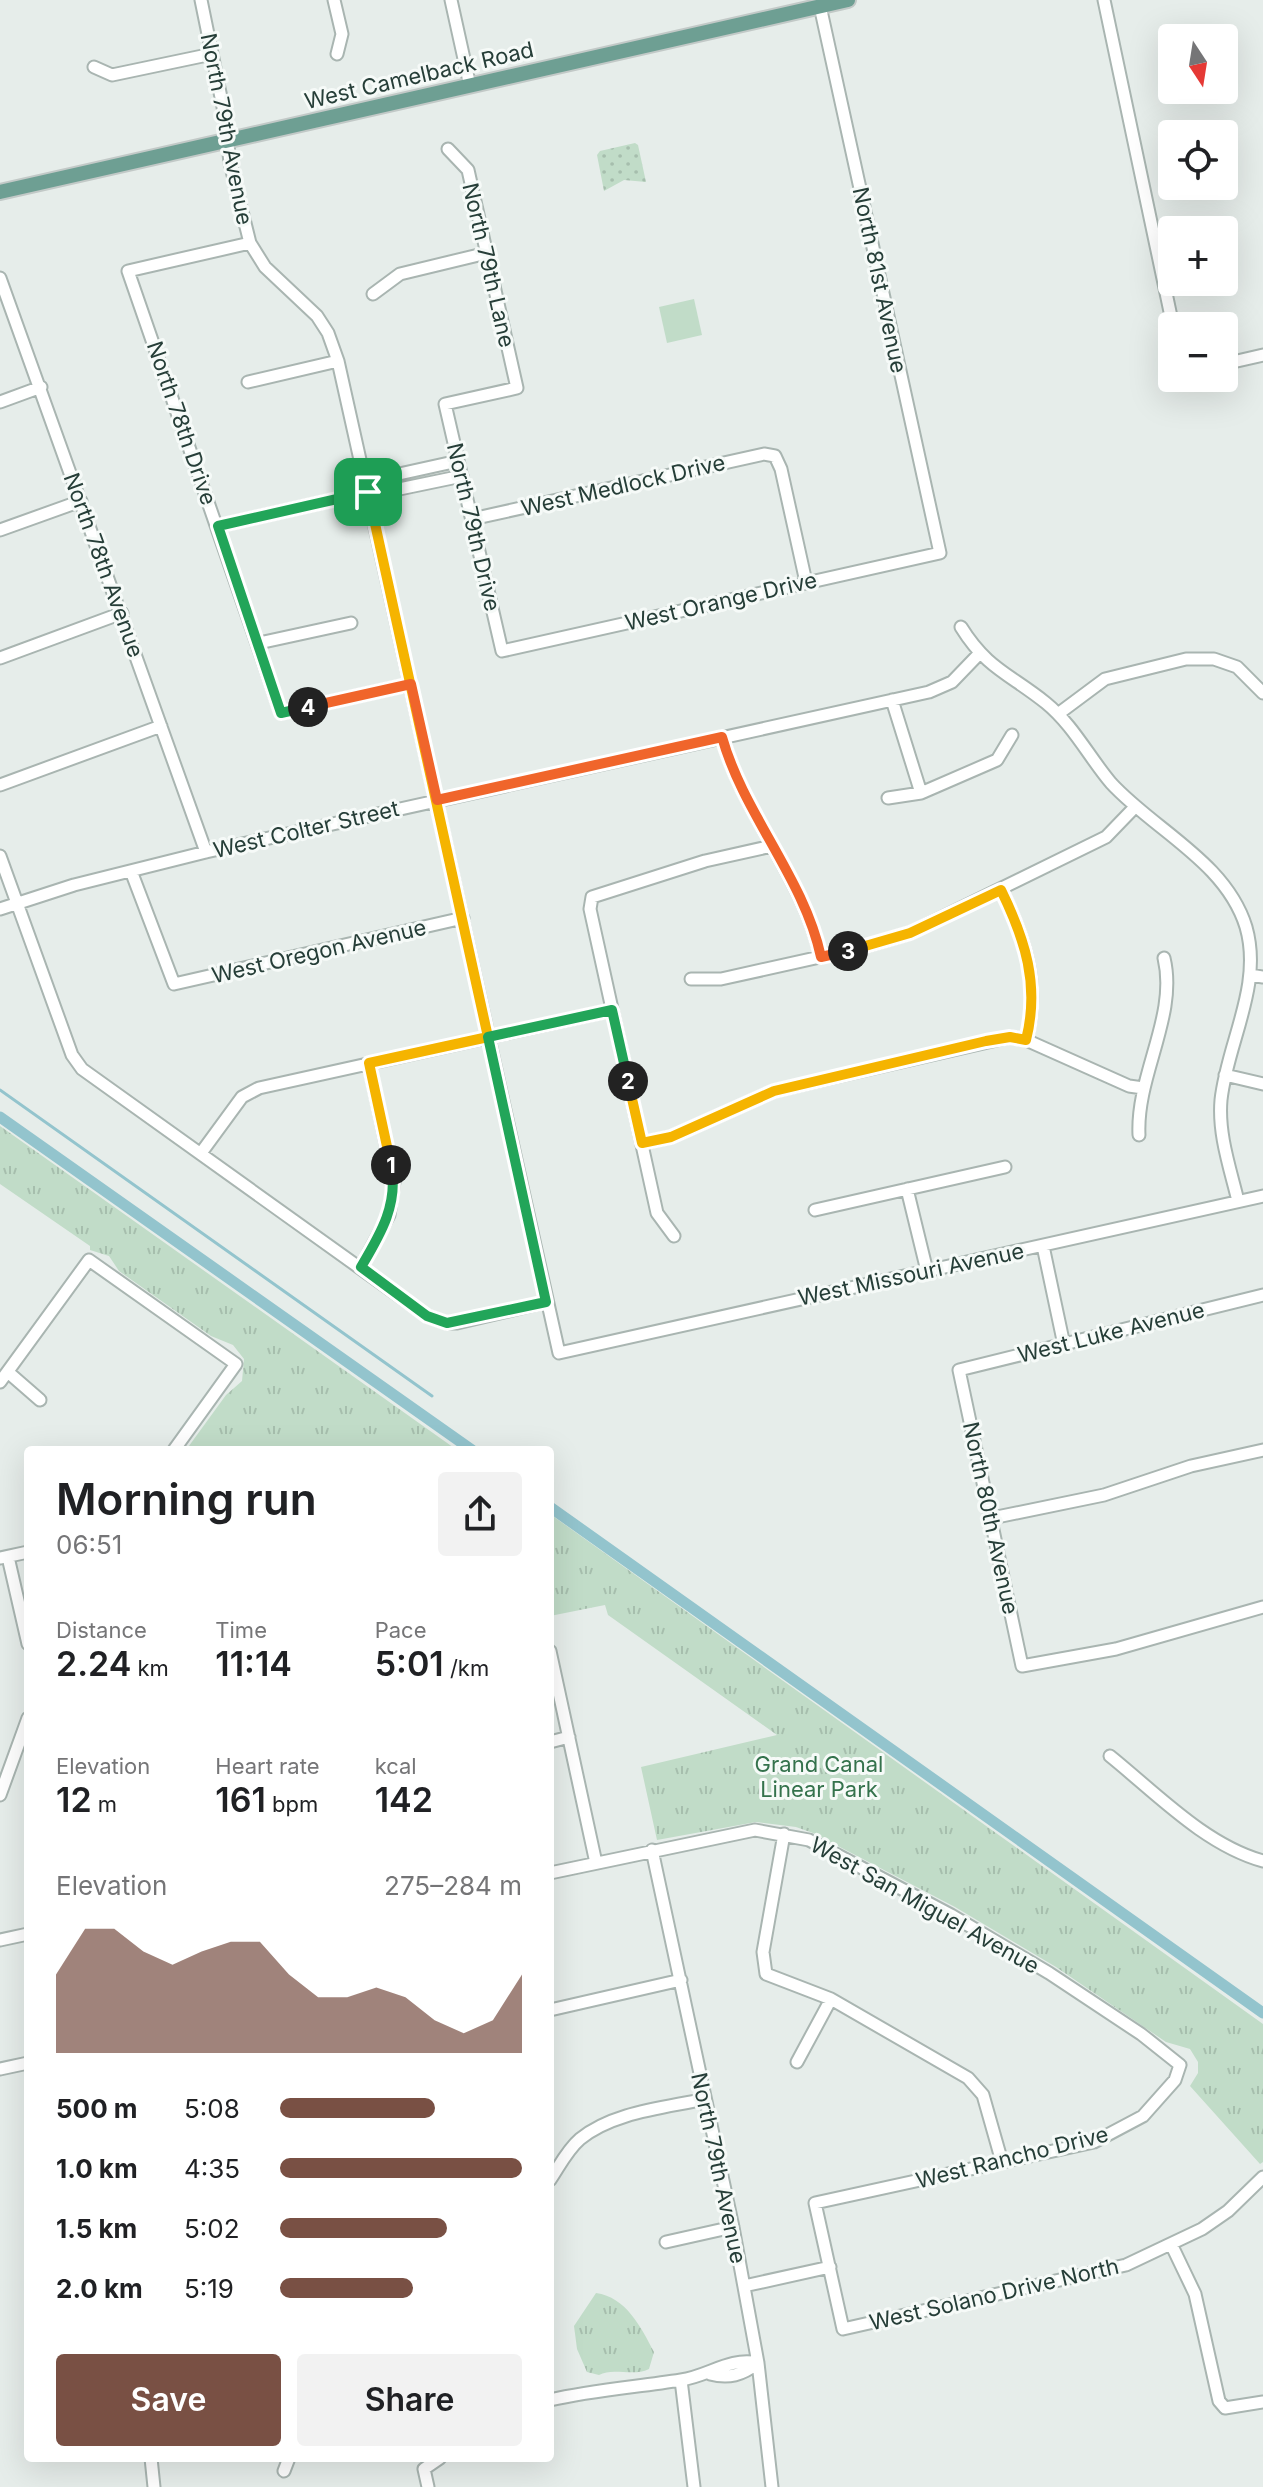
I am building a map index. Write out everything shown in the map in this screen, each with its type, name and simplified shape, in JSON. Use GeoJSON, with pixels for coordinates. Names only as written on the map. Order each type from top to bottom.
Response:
{"type":"FeatureCollection","features":[{"type":"Feature","properties":{"kind":"main road","name":"West Camelback Road"},"geometry":{"type":"LineString","coordinates":[[0,192],[848,0]]}},
{"type":"Feature","properties":{"kind":"street","name":"North 79th Avenue"},"geometry":{"type":"LineString","coordinates":[[201,0],[250,243],[265,267],[317,316],[328,333],[338,361],[559,1353]]}},
{"type":"Feature","properties":{"kind":"street"},"geometry":{"type":"LineString","coordinates":[[334,0],[342,34],[337,54]]}},
{"type":"Feature","properties":{"kind":"street"},"geometry":{"type":"LineString","coordinates":[[451,0],[470,86]]}},
{"type":"Feature","properties":{"kind":"street"},"geometry":{"type":"LineString","coordinates":[[1104,0],[1170,312]]}},
{"type":"Feature","properties":{"kind":"street","name":"North 81st Avenue"},"geometry":{"type":"LineString","coordinates":[[820,6],[940,553]]}},
{"type":"Feature","properties":{"kind":"street"},"geometry":{"type":"LineString","coordinates":[[94,67],[112,75],[212,54]]}},
{"type":"Feature","properties":{"kind":"street","name":"North 79th Lane"},"geometry":{"type":"LineString","coordinates":[[445,404],[517,388],[468,170],[448,149]]}},
{"type":"Feature","properties":{"kind":"street","name":"North 78th Drive"},"geometry":{"type":"LineString","coordinates":[[250,243],[128,271],[281,713],[411,684]]}},
{"type":"Feature","properties":{"kind":"street"},"geometry":{"type":"LineString","coordinates":[[373,294],[400,274],[487,253]]}},
{"type":"Feature","properties":{"kind":"street","name":"North 78th Avenue"},"geometry":{"type":"LineString","coordinates":[[1,283],[206,852]]}},
{"type":"Feature","properties":{"kind":"street"},"geometry":{"type":"LineString","coordinates":[[1238,361],[1263,355]]}},
{"type":"Feature","properties":{"kind":"street"},"geometry":{"type":"LineString","coordinates":[[248,382],[338,361]]}},
{"type":"Feature","properties":{"kind":"street"},"geometry":{"type":"LineString","coordinates":[[0,402],[41,387]]}},
{"type":"Feature","properties":{"kind":"street","name":"North 79th Drive"},"geometry":{"type":"LineString","coordinates":[[445,404],[502,651]]}},
{"type":"Feature","properties":{"kind":"street","name":"West Medlock Drive"},"geometry":{"type":"LineString","coordinates":[[472,519],[764,454],[775,456],[806,582]]}},
{"type":"Feature","properties":{"kind":"street"},"geometry":{"type":"LineString","coordinates":[[368,492],[381,478],[458,461]]}},
{"type":"Feature","properties":{"kind":"street"},"geometry":{"type":"LineString","coordinates":[[218,526],[368,492],[385,492],[462,476]]}},
{"type":"Feature","properties":{"kind":"street"},"geometry":{"type":"LineString","coordinates":[[0,530],[81,501]]}},
{"type":"Feature","properties":{"kind":"street","name":"West Orange Drive"},"geometry":{"type":"LineString","coordinates":[[502,651],[940,553]]}},
{"type":"Feature","properties":{"kind":"street"},"geometry":{"type":"LineString","coordinates":[[0,658],[122,613]]}},
{"type":"Feature","properties":{"kind":"street"},"geometry":{"type":"LineString","coordinates":[[259,643],[351,623]]}},
{"type":"Feature","properties":{"kind":"street"},"geometry":{"type":"LineString","coordinates":[[961,627],[978,655],[1058,714],[1134,808],[1186,847],[1230,894],[1247,928],[1257,976],[1225,1075],[1221,1128],[1238,1201]]}},
{"type":"Feature","properties":{"kind":"street","name":"West Colter Street"},"geometry":{"type":"LineString","coordinates":[[0,909],[206,852],[944,687],[978,655]]}},
{"type":"Feature","properties":{"kind":"street"},"geometry":{"type":"LineString","coordinates":[[1058,714],[1105,679],[1186,659],[1214,659],[1237,667],[1263,693]]}},
{"type":"Feature","properties":{"kind":"street"},"geometry":{"type":"LineString","coordinates":[[892,700],[921,793]]}},
{"type":"Feature","properties":{"kind":"street"},"geometry":{"type":"LineString","coordinates":[[0,785],[161,726]]}},
{"type":"Feature","properties":{"kind":"street"},"geometry":{"type":"LineString","coordinates":[[888,798],[921,793],[997,760],[1012,735]]}},
{"type":"Feature","properties":{"kind":"street"},"geometry":{"type":"LineString","coordinates":[[722,737],[733,774],[814,931],[821,957]]}},
{"type":"Feature","properties":{"kind":"street"},"geometry":{"type":"LineString","coordinates":[[691,979],[721,979],[900,937],[1106,837],[1134,808]]}},
{"type":"Feature","properties":{"kind":"street"},"geometry":{"type":"LineString","coordinates":[[674,1236],[657,1213],[590,909],[592,897],[705,861],[772,846]]}},
{"type":"Feature","properties":{"kind":"street"},"geometry":{"type":"LineString","coordinates":[[0,856],[77,1064],[427,1316],[447,1323],[546,1302]]}},
{"type":"Feature","properties":{"kind":"street","name":"West Oregon Avenue"},"geometry":{"type":"LineString","coordinates":[[131,871],[174,984],[463,918]]}},
{"type":"Feature","properties":{"kind":"street"},"geometry":{"type":"LineString","coordinates":[[1001,890],[1025,945],[1032,979],[1034,1006],[1026,1040]]}},
{"type":"Feature","properties":{"kind":"street"},"geometry":{"type":"LineString","coordinates":[[1139,1135],[1138,1112],[1169,982],[1164,958]]}},
{"type":"Feature","properties":{"kind":"street"},"geometry":{"type":"LineString","coordinates":[[201,1153],[249,1092],[612,1010]]}},
{"type":"Feature","properties":{"kind":"street"},"geometry":{"type":"LineString","coordinates":[[642,1143],[671,1137],[774,1091],[1010,1037],[1026,1040],[1107,1078],[1143,1088]]}},
{"type":"Feature","properties":{"kind":"street"},"geometry":{"type":"LineString","coordinates":[[361,1267],[389,1215],[394,1182],[369,1063]]}},
{"type":"Feature","properties":{"kind":"street"},"geometry":{"type":"LineString","coordinates":[[1225,1075],[1263,1084]]}},
{"type":"Feature","properties":{"kind":"street"},"geometry":{"type":"LineString","coordinates":[[815,1210],[1005,1167]]}},
{"type":"Feature","properties":{"kind":"street"},"geometry":{"type":"LineString","coordinates":[[907,1189],[927,1271]]}},
{"type":"Feature","properties":{"kind":"street","name":"West Missouri Avenue"},"geometry":{"type":"LineString","coordinates":[[559,1353],[1263,1196]]}},
{"type":"Feature","properties":{"kind":"street"},"geometry":{"type":"LineString","coordinates":[[1043,1246],[1064,1345]]}},
{"type":"Feature","properties":{"kind":"street"},"geometry":{"type":"LineString","coordinates":[[40,1400],[4,1378],[89,1260],[236,1364],[177,1446]]}},
{"type":"Feature","properties":{"kind":"street","name":"West Luke Avenue"},"geometry":{"type":"LineString","coordinates":[[959,1370],[1263,1295]]}},
{"type":"Feature","properties":{"kind":"street","name":"North 80th Avenue"},"geometry":{"type":"LineString","coordinates":[[959,1370],[1022,1666],[1116,1649],[1263,1607]]}},
{"type":"Feature","properties":{"kind":"street"},"geometry":{"type":"LineString","coordinates":[[992,1518],[1104,1495],[1191,1466],[1263,1450]]}},
{"type":"Feature","properties":{"kind":"street"},"geometry":{"type":"LineString","coordinates":[[24,1553],[4,1558],[24,1630]]}},
{"type":"Feature","properties":{"kind":"street"},"geometry":{"type":"LineString","coordinates":[[554,1669],[596,1863]]}},
{"type":"Feature","properties":{"kind":"street"},"geometry":{"type":"LineString","coordinates":[[0,1795],[24,1729]]}},
{"type":"Feature","properties":{"kind":"street"},"geometry":{"type":"LineString","coordinates":[[554,1741],[569,1737]]}},
{"type":"Feature","properties":{"kind":"street"},"geometry":{"type":"LineString","coordinates":[[1110,1756],[1207,1834],[1240,1855],[1263,1861]]}},
{"type":"Feature","properties":{"kind":"street","name":"West San Miguel Avenue"},"geometry":{"type":"LineString","coordinates":[[554,1872],[755,1830],[809,1840],[951,1915],[1049,1973],[1141,2034],[1180,2065]]}},
{"type":"Feature","properties":{"kind":"street"},"geometry":{"type":"LineString","coordinates":[[784,1834],[763,1952],[766,1974],[831,1999],[968,2078],[983,2095],[1002,2162]]}},
{"type":"Feature","properties":{"kind":"street","name":"North 79th Avenue"},"geometry":{"type":"LineString","coordinates":[[652,1850],[733,2227],[758,2363],[772,2487]]}},
{"type":"Feature","properties":{"kind":"street"},"geometry":{"type":"LineString","coordinates":[[0,1940],[24,1935]]}},
{"type":"Feature","properties":{"kind":"street"},"geometry":{"type":"LineString","coordinates":[[554,2009],[681,1980]]}},
{"type":"Feature","properties":{"kind":"street"},"geometry":{"type":"LineString","coordinates":[[797,2062],[831,1999]]}},
{"type":"Feature","properties":{"kind":"street"},"geometry":{"type":"LineString","coordinates":[[0,2069],[24,2064]]}},
{"type":"Feature","properties":{"kind":"street","name":"West Rancho Drive"},"geometry":{"type":"LineString","coordinates":[[830,2267],[815,2203],[1094,2142],[1128,2127],[1154,2105],[1179,2074],[1180,2065]]}},
{"type":"Feature","properties":{"kind":"street"},"geometry":{"type":"LineString","coordinates":[[554,2174],[578,2140],[612,2121],[705,2099]]}},
{"type":"Feature","properties":{"kind":"street","name":"West Solano Drive North"},"geometry":{"type":"LineString","coordinates":[[830,2267],[843,2329],[1104,2272],[1172,2246],[1228,2211],[1263,2177]]}},
{"type":"Feature","properties":{"kind":"street"},"geometry":{"type":"LineString","coordinates":[[666,2242],[733,2227]]}},
{"type":"Feature","properties":{"kind":"street"},"geometry":{"type":"LineString","coordinates":[[1172,2246],[1195,2294],[1219,2401],[1225,2408],[1263,2402]]}},
{"type":"Feature","properties":{"kind":"street"},"geometry":{"type":"LineString","coordinates":[[744,2286],[830,2267]]}},
{"type":"Feature","properties":{"kind":"street"},"geometry":{"type":"LineString","coordinates":[[554,2399],[710,2374],[724,2378],[745,2373],[758,2363]]}},
{"type":"Feature","properties":{"kind":"street"},"geometry":{"type":"LineString","coordinates":[[681,2380],[694,2487]]}},
{"type":"Feature","properties":{"kind":"street"},"geometry":{"type":"LineString","coordinates":[[151,2462],[154,2487]]}},
{"type":"Feature","properties":{"kind":"street"},"geometry":{"type":"LineString","coordinates":[[284,2471],[287,2462]]}},
{"type":"Feature","properties":{"kind":"street"},"geometry":{"type":"LineString","coordinates":[[428,2487],[424,2469],[434,2462]]}},
{"type":"Feature","properties":{"kind":"green space"},"geometry":{"type":"Polygon","coordinates":[[[635,143],[646,182],[624,180],[604,191],[597,155],[600,151],[635,143]]]}},
{"type":"Feature","properties":{"kind":"green space"},"geometry":{"type":"Polygon","coordinates":[[[694,299],[702,335],[667,343],[659,307],[694,299]]]}},
{"type":"Feature","properties":{"kind":"green space"},"geometry":{"type":"Polygon","coordinates":[[[0,1126],[451,1446],[189,1446],[226,1395],[242,1381],[244,1359],[233,1345],[211,1336],[119,1271],[109,1256],[90,1250],[90,1246],[0,1184],[0,1126]]]}},
{"type":"Feature","properties":{"kind":"green space","name":"Grand Canal Linear Park"},"geometry":{"type":"Polygon","coordinates":[[[554,1517],[1263,2024],[1263,2162],[1260,2164],[1190,2086],[1198,2073],[1198,2062],[1190,2049],[1166,2042],[1056,1967],[955,1907],[796,1827],[756,1822],[657,1840],[641,1767],[777,1735],[608,1615],[605,1605],[554,1615],[554,1517]]]}},
{"type":"Feature","properties":{"kind":"green space"},"geometry":{"type":"Polygon","coordinates":[[[596,2293],[616,2300],[638,2323],[654,2352],[649,2369],[599,2375],[587,2372],[577,2349],[574,2326],[596,2293]]]}},
{"type":"Feature","properties":{"kind":"waterway"},"geometry":{"type":"LineString","coordinates":[[0,1090],[432,1396]]}},
{"type":"Feature","properties":{"kind":"waterway"},"geometry":{"type":"LineString","coordinates":[[0,1117],[466,1446]]}},
{"type":"Feature","properties":{"kind":"waterway"},"geometry":{"type":"LineString","coordinates":[[554,1510],[1263,2013]]}},
{"type":"Feature","properties":{"kind":"route"},"geometry":{"type":"LineString","coordinates":[[368,492],[218,526],[281,713],[411,684],[437,800],[722,737],[733,774],[806,914],[821,957],[910,933],[1001,890],[1025,945],[1032,979],[1034,1006],[1026,1040],[1010,1037],[986,1041],[774,1091],[671,1137],[642,1143],[612,1010],[488,1037],[546,1302],[447,1323],[427,1316],[361,1267],[389,1215],[394,1182],[369,1063],[488,1037],[437,800],[368,492]]}}]}
